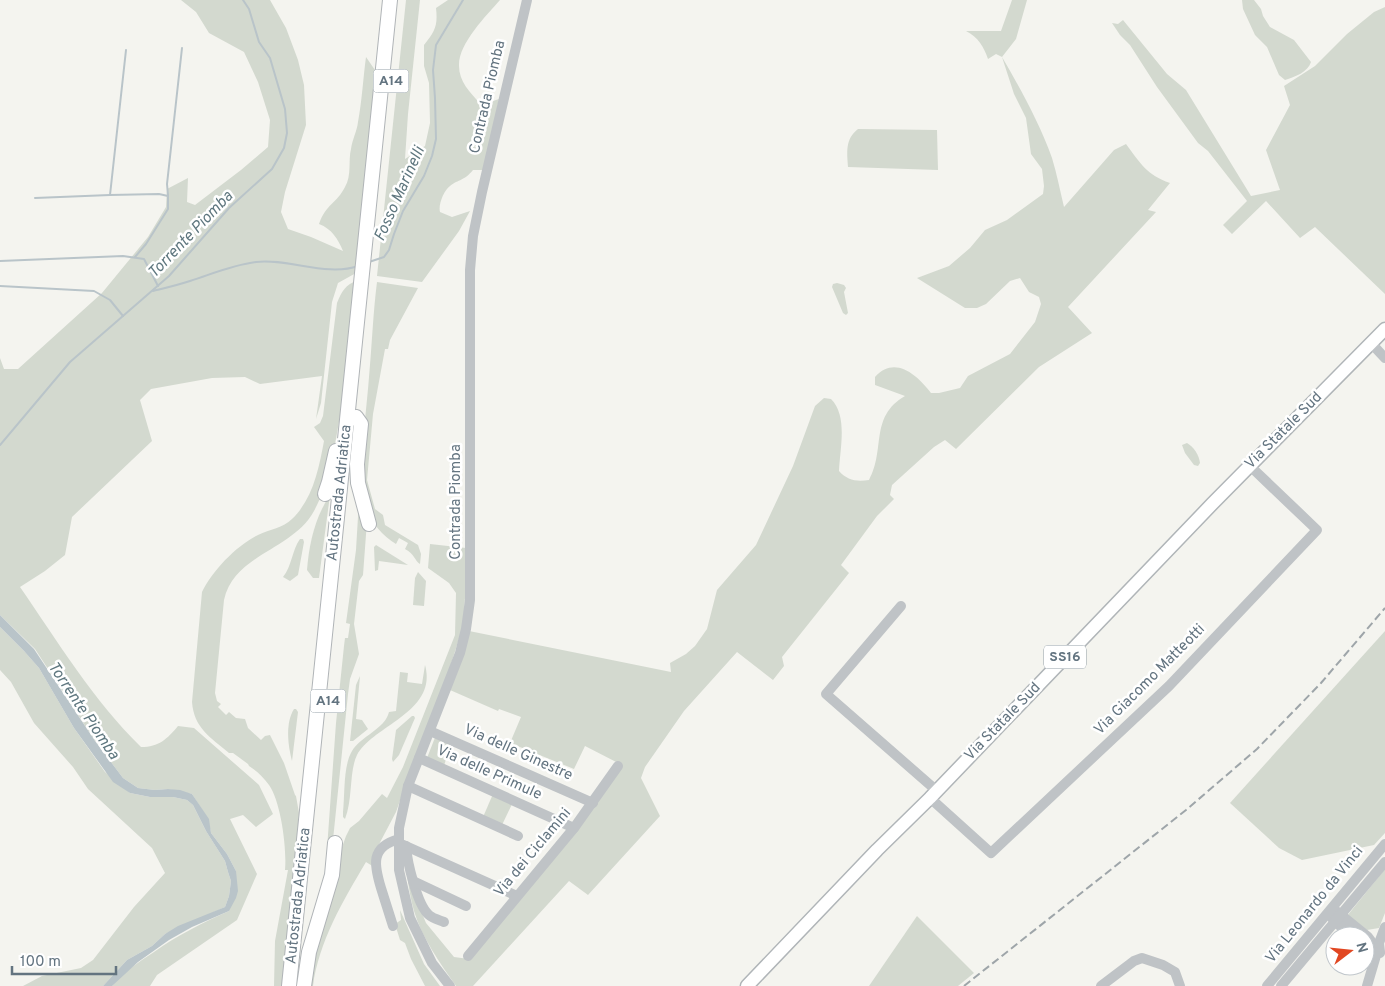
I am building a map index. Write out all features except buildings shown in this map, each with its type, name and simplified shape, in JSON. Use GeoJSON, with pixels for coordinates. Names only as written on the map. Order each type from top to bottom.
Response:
{"type":"FeatureCollection","features":[{"type":"Feature","properties":{"kind":"highway","name":"Autostrada Adriatica"},"geometry":{"type":"LineString","coordinates":[[299,986],[368,302],[390,0]]}},
{"type":"Feature","properties":{"kind":"highway","name":"Autostrada Adriatica"},"geometry":{"type":"LineString","coordinates":[[289,986],[350,388],[399,0]]}},
{"type":"Feature","properties":{"kind":"highway"},"geometry":{"type":"LineString","coordinates":[[325,494],[330,482],[336,451],[343,399],[350,388]]}},
{"type":"Feature","properties":{"kind":"highway"},"geometry":{"type":"LineString","coordinates":[[356,417],[360,424],[357,464],[358,483],[369,524]]}},
{"type":"Feature","properties":{"kind":"highway"},"geometry":{"type":"LineString","coordinates":[[297,912],[293,901],[300,824],[299,806]]}},
{"type":"Feature","properties":{"kind":"highway"},"geometry":{"type":"LineString","coordinates":[[304,986],[309,952],[332,875],[336,842]]}},
{"type":"Feature","properties":{"kind":"main road","name":"Via Statale Sud"},"geometry":{"type":"LineString","coordinates":[[747,986],[870,857],[934,794],[1250,466],[1385,329]]}},
{"type":"Feature","properties":{"kind":"street","name":"Contrada Piomba"},"geometry":{"type":"LineString","coordinates":[[450,986],[432,963],[410,918],[399,870],[401,814],[408,786],[460,653],[469,610],[471,573],[470,270],[473,236],[503,98],[527,0]]}},
{"type":"Feature","properties":{"kind":"street"},"geometry":{"type":"LineString","coordinates":[[1371,343],[1385,358]]}},
{"type":"Feature","properties":{"kind":"street","name":"Via Giacomo Matteotti"},"geometry":{"type":"LineString","coordinates":[[934,794],[991,853],[1175,678],[1317,530],[1250,466]]}},
{"type":"Feature","properties":{"kind":"street"},"geometry":{"type":"LineString","coordinates":[[901,606],[826,694],[934,794]]}},
{"type":"Feature","properties":{"kind":"street","name":"Via delle Ginestre"},"geometry":{"type":"LineString","coordinates":[[430,731],[593,803]]}},
{"type":"Feature","properties":{"kind":"street","name":"Via delle Primule"},"geometry":{"type":"LineString","coordinates":[[419,758],[574,828]]}},
{"type":"Feature","properties":{"kind":"street","name":"Via dei Ciclamini"},"geometry":{"type":"LineString","coordinates":[[468,956],[574,828],[618,766]]}},
{"type":"Feature","properties":{"kind":"street"},"geometry":{"type":"LineString","coordinates":[[408,786],[518,836]]}},
{"type":"Feature","properties":{"kind":"street"},"geometry":{"type":"LineString","coordinates":[[401,843],[423,906],[429,915],[444,922]]}},
{"type":"Feature","properties":{"kind":"street"},"geometry":{"type":"LineString","coordinates":[[393,926],[377,873],[376,860],[380,850],[385,845],[401,843],[517,896]]}},
{"type":"Feature","properties":{"kind":"street","name":"Via Leonardo da Vinci"},"geometry":{"type":"LineString","coordinates":[[1268,986],[1384,846]]}},
{"type":"Feature","properties":{"kind":"street"},"geometry":{"type":"LineString","coordinates":[[1373,858],[1380,861],[1382,865]]}},
{"type":"Feature","properties":{"kind":"street","name":"Via Leonardo da Vinci"},"geometry":{"type":"LineString","coordinates":[[1285,982],[1382,865]]}},
{"type":"Feature","properties":{"kind":"street"},"geometry":{"type":"LineString","coordinates":[[413,881],[466,906]]}},
{"type":"Feature","properties":{"kind":"street"},"geometry":{"type":"LineString","coordinates":[[1330,911],[1348,926]]}},
{"type":"Feature","properties":{"kind":"street"},"geometry":{"type":"LineString","coordinates":[[1338,918],[1345,926]]}},
{"type":"Feature","properties":{"kind":"street"},"geometry":{"type":"LineString","coordinates":[[1367,986],[1381,954],[1379,943],[1383,931]]}},
{"type":"Feature","properties":{"kind":"street"},"geometry":{"type":"LineString","coordinates":[[1285,982],[1285,971],[1298,955],[1298,949]]}},
{"type":"Feature","properties":{"kind":"street"},"geometry":{"type":"LineString","coordinates":[[1101,986],[1134,961],[1142,958],[1163,965],[1175,972],[1180,986]]}},
{"type":"Feature","properties":{"kind":"shaded area"},"geometry":{"type":"Polygon","coordinates":[[[181,0],[270,0],[286,28],[298,60],[304,85],[306,125],[285,192],[281,212],[288,229],[343,251],[334,235],[319,224],[325,212],[342,192],[347,182],[350,154],[357,129],[366,57],[377,73],[356,273],[338,283],[332,302],[321,403],[316,419],[322,376],[260,384],[245,377],[212,378],[151,389],[140,400],[152,441],[72,517],[65,555],[20,587],[62,649],[107,710],[141,747],[158,744],[178,726],[194,728],[259,785],[273,814],[256,827],[243,815],[230,819],[257,874],[237,920],[157,975],[150,986],[112,986],[121,976],[163,946],[229,911],[236,871],[227,854],[211,833],[208,819],[192,794],[168,789],[138,788],[123,778],[95,741],[35,649],[0,615],[0,358],[4,369],[18,369],[102,293],[148,237],[166,207],[167,189],[188,178],[187,202],[195,205],[268,147],[270,120],[258,82],[244,52],[209,33],[196,12],[181,0]]]}},
{"type":"Feature","properties":{"kind":"shaded area"},"geometry":{"type":"Polygon","coordinates":[[[406,0],[420,0],[405,159],[425,146],[430,123],[429,83],[424,66],[424,45],[435,28],[437,19],[436,8],[448,0],[500,0],[468,40],[463,49],[459,66],[463,82],[480,103],[499,99],[484,170],[473,170],[450,186],[444,194],[440,212],[452,217],[470,211],[459,231],[422,282],[377,276],[406,0]]]}},
{"type":"Feature","properties":{"kind":"shaded area"},"geometry":{"type":"Polygon","coordinates":[[[1012,0],[1027,0],[1016,39],[1002,57],[996,54],[988,59],[980,43],[966,31],[1001,31],[1012,0]]]}},
{"type":"Feature","properties":{"kind":"shaded area"},"geometry":{"type":"Polygon","coordinates":[[[1242,0],[1254,0],[1270,27],[1294,40],[1311,62],[1307,69],[1297,76],[1285,80],[1279,75],[1267,47],[1255,35],[1243,9],[1242,0]]]}},
{"type":"Feature","properties":{"kind":"shaded area"},"geometry":{"type":"Polygon","coordinates":[[[1385,7],[1385,294],[1315,227],[1300,238],[1266,201],[1232,234],[1223,225],[1247,201],[1208,151],[1198,143],[1157,87],[1130,45],[1112,23],[1118,24],[1123,20],[1167,74],[1186,90],[1251,196],[1280,190],[1266,150],[1290,105],[1284,86],[1315,66],[1347,34],[1374,12],[1385,7]]]}},
{"type":"Feature","properties":{"kind":"shaded area"},"geometry":{"type":"Polygon","coordinates":[[[1002,57],[1042,132],[1054,164],[1064,207],[1114,150],[1126,144],[1140,163],[1150,172],[1170,183],[1148,210],[1156,212],[1068,307],[1092,333],[1039,367],[956,449],[945,440],[934,447],[892,485],[890,495],[894,499],[877,516],[841,565],[849,573],[782,657],[784,666],[773,680],[737,652],[684,711],[645,767],[641,778],[660,816],[588,895],[569,881],[473,986],[456,986],[432,950],[417,921],[404,856],[410,884],[426,923],[454,957],[469,959],[622,765],[585,746],[574,769],[510,743],[521,717],[499,709],[498,711],[450,690],[469,631],[671,672],[670,663],[686,654],[695,646],[707,629],[717,590],[756,545],[793,466],[815,406],[824,398],[831,399],[840,414],[842,433],[839,471],[852,480],[869,480],[877,457],[882,424],[894,404],[905,396],[875,385],[875,377],[890,368],[898,368],[912,374],[931,393],[939,393],[960,388],[968,376],[1010,354],[1035,322],[1041,304],[1039,297],[1029,292],[1020,278],[1010,281],[986,304],[977,308],[965,308],[917,278],[949,266],[970,248],[985,230],[1007,220],[1043,194],[1042,169],[1031,154],[1026,118],[1014,94],[1002,57]]]}},
{"type":"Feature","properties":{"kind":"shaded area"},"geometry":{"type":"Polygon","coordinates":[[[858,129],[937,130],[938,170],[848,167],[847,151],[849,141],[858,129]]]}},
{"type":"Feature","properties":{"kind":"shaded area"},"geometry":{"type":"Polygon","coordinates":[[[358,280],[340,416],[331,465],[324,489],[314,511],[305,524],[239,572],[230,585],[224,600],[215,693],[217,701],[221,704],[218,707],[226,715],[229,712],[236,718],[245,719],[248,728],[261,740],[265,736],[270,735],[284,763],[296,796],[299,813],[284,986],[274,986],[275,941],[288,870],[285,870],[285,850],[280,814],[277,802],[267,782],[248,764],[233,753],[229,753],[209,737],[196,719],[193,711],[192,702],[202,592],[226,559],[250,539],[292,519],[310,493],[324,441],[314,427],[320,423],[323,416],[337,303],[344,289],[358,280]]]}},
{"type":"Feature","properties":{"kind":"shaded area"},"geometry":{"type":"Polygon","coordinates":[[[377,282],[418,288],[390,340],[388,349],[385,349],[373,414],[367,480],[375,509],[383,515],[385,525],[418,545],[421,554],[420,564],[405,549],[408,543],[399,538],[396,544],[380,530],[371,519],[364,499],[362,468],[377,282]]]}},
{"type":"Feature","properties":{"kind":"shaded area"},"geometry":{"type":"Polygon","coordinates":[[[833,284],[844,285],[846,288],[844,292],[848,313],[846,315],[843,313],[832,287],[833,284]]]}},
{"type":"Feature","properties":{"kind":"shaded area"},"geometry":{"type":"Polygon","coordinates":[[[1187,443],[1197,454],[1200,463],[1198,466],[1194,465],[1185,453],[1182,445],[1187,443]]]}},
{"type":"Feature","properties":{"kind":"shaded area"},"geometry":{"type":"Polygon","coordinates":[[[330,495],[319,578],[313,578],[307,570],[309,550],[320,512],[330,495]]]}},
{"type":"Feature","properties":{"kind":"shaded area"},"geometry":{"type":"Polygon","coordinates":[[[359,500],[367,521],[363,575],[359,581],[354,624],[359,654],[350,679],[330,869],[325,877],[336,723],[345,638],[348,638],[350,624],[346,623],[356,550],[359,500]]]}},
{"type":"Feature","properties":{"kind":"shaded area"},"geometry":{"type":"Polygon","coordinates":[[[300,539],[303,539],[304,542],[298,575],[290,581],[283,577],[300,539]]]}},
{"type":"Feature","properties":{"kind":"shaded area"},"geometry":{"type":"Polygon","coordinates":[[[430,544],[466,548],[463,626],[445,683],[420,744],[396,812],[376,850],[374,867],[366,862],[341,907],[326,937],[313,986],[310,986],[314,953],[346,836],[350,828],[359,821],[382,794],[387,798],[403,767],[455,635],[456,593],[449,583],[428,568],[430,544]]]}},
{"type":"Feature","properties":{"kind":"shaded area"},"geometry":{"type":"Polygon","coordinates":[[[376,545],[408,565],[379,561],[378,570],[375,571],[374,547],[376,545]]]}},
{"type":"Feature","properties":{"kind":"shaded area"},"geometry":{"type":"Polygon","coordinates":[[[418,572],[426,581],[424,606],[413,605],[415,578],[418,572]]]}},
{"type":"Feature","properties":{"kind":"shaded area"},"geometry":{"type":"Polygon","coordinates":[[[0,615],[34,649],[95,741],[123,778],[138,788],[180,790],[192,794],[209,819],[211,833],[227,854],[236,871],[238,891],[229,911],[192,927],[169,940],[138,962],[112,986],[103,986],[127,960],[152,946],[165,934],[178,926],[225,907],[231,881],[225,861],[206,831],[193,805],[187,800],[173,797],[150,797],[130,793],[113,782],[74,728],[39,668],[0,627],[0,615]]]}},
{"type":"Feature","properties":{"kind":"shaded area"},"geometry":{"type":"Polygon","coordinates":[[[0,627],[39,668],[74,728],[105,772],[130,793],[150,797],[173,797],[187,800],[193,805],[206,831],[225,861],[231,881],[225,907],[165,934],[152,946],[127,960],[103,986],[23,986],[42,976],[81,968],[93,960],[134,907],[165,873],[152,848],[88,789],[73,767],[34,723],[11,682],[0,670],[0,627]]]}},
{"type":"Feature","properties":{"kind":"shaded area"},"geometry":{"type":"Polygon","coordinates":[[[1385,631],[1385,833],[1374,845],[1302,860],[1279,848],[1230,803],[1385,631]]]}},
{"type":"Feature","properties":{"kind":"shaded area"},"geometry":{"type":"Polygon","coordinates":[[[425,665],[426,681],[422,695],[402,716],[365,744],[357,755],[345,819],[343,817],[345,780],[347,764],[352,751],[383,723],[389,712],[396,711],[400,672],[408,673],[407,682],[422,684],[425,665]]]}},
{"type":"Feature","properties":{"kind":"shaded area"},"geometry":{"type":"Polygon","coordinates":[[[360,676],[356,719],[362,720],[368,729],[353,741],[350,741],[356,685],[360,676]]]}},
{"type":"Feature","properties":{"kind":"shaded area"},"geometry":{"type":"Polygon","coordinates":[[[294,709],[298,712],[292,761],[289,749],[288,728],[294,709]]]}},
{"type":"Feature","properties":{"kind":"shaded area"},"geometry":{"type":"Polygon","coordinates":[[[412,716],[415,718],[399,755],[393,762],[396,730],[412,716]]]}},
{"type":"Feature","properties":{"kind":"shaded area"},"geometry":{"type":"Polygon","coordinates":[[[436,735],[451,742],[444,766],[427,758],[436,735]]]}},
{"type":"Feature","properties":{"kind":"shaded area"},"geometry":{"type":"Polygon","coordinates":[[[493,794],[513,802],[502,825],[483,817],[493,794]]]}},
{"type":"Feature","properties":{"kind":"shaded area"},"geometry":{"type":"Polygon","coordinates":[[[1385,869],[1385,913],[1379,928],[1375,929],[1375,926],[1361,926],[1347,916],[1385,869]]]}},
{"type":"Feature","properties":{"kind":"shaded area"},"geometry":{"type":"Polygon","coordinates":[[[400,910],[424,964],[440,986],[425,986],[405,943],[400,940],[395,924],[401,920],[400,910]]]}},
{"type":"Feature","properties":{"kind":"shaded area"},"geometry":{"type":"Polygon","coordinates":[[[917,916],[974,973],[958,986],[869,986],[917,916]]]}},
{"type":"Feature","properties":{"kind":"waterway","name":"Torrente Piomba"},"geometry":{"type":"LineString","coordinates":[[0,445],[70,362],[169,276],[229,208],[272,169],[284,148],[287,133],[285,109],[270,58],[259,42],[249,9],[243,0]]}},
{"type":"Feature","properties":{"kind":"waterway","name":"Fosso Marinelli"},"geometry":{"type":"LineString","coordinates":[[369,262],[384,257],[389,250],[403,211],[424,176],[432,156],[436,139],[433,70],[436,45],[463,0]]}},
{"type":"Feature","properties":{"kind":"waterway"},"geometry":{"type":"LineString","coordinates":[[168,195],[167,184],[182,48]]}},
{"type":"Feature","properties":{"kind":"waterway"},"geometry":{"type":"LineString","coordinates":[[126,50],[110,195],[159,194],[168,196],[168,209],[146,244],[135,257]]}},
{"type":"Feature","properties":{"kind":"waterway"},"geometry":{"type":"LineString","coordinates":[[35,198],[110,195]]}},
{"type":"Feature","properties":{"kind":"waterway"},"geometry":{"type":"LineString","coordinates":[[0,261],[123,256],[144,259],[158,286]]}},
{"type":"Feature","properties":{"kind":"waterway","name":"Fosso Marinelli"},"geometry":{"type":"LineString","coordinates":[[153,291],[247,263],[281,262],[321,269],[346,269],[358,266]]}},
{"type":"Feature","properties":{"kind":"waterway"},"geometry":{"type":"LineString","coordinates":[[0,286],[94,291],[110,300],[123,316]]}},
{"type":"Feature","properties":{"kind":"railway"},"geometry":{"type":"LineString","coordinates":[[964,986],[1186,810],[1257,749],[1321,683],[1385,608]]}}]}
